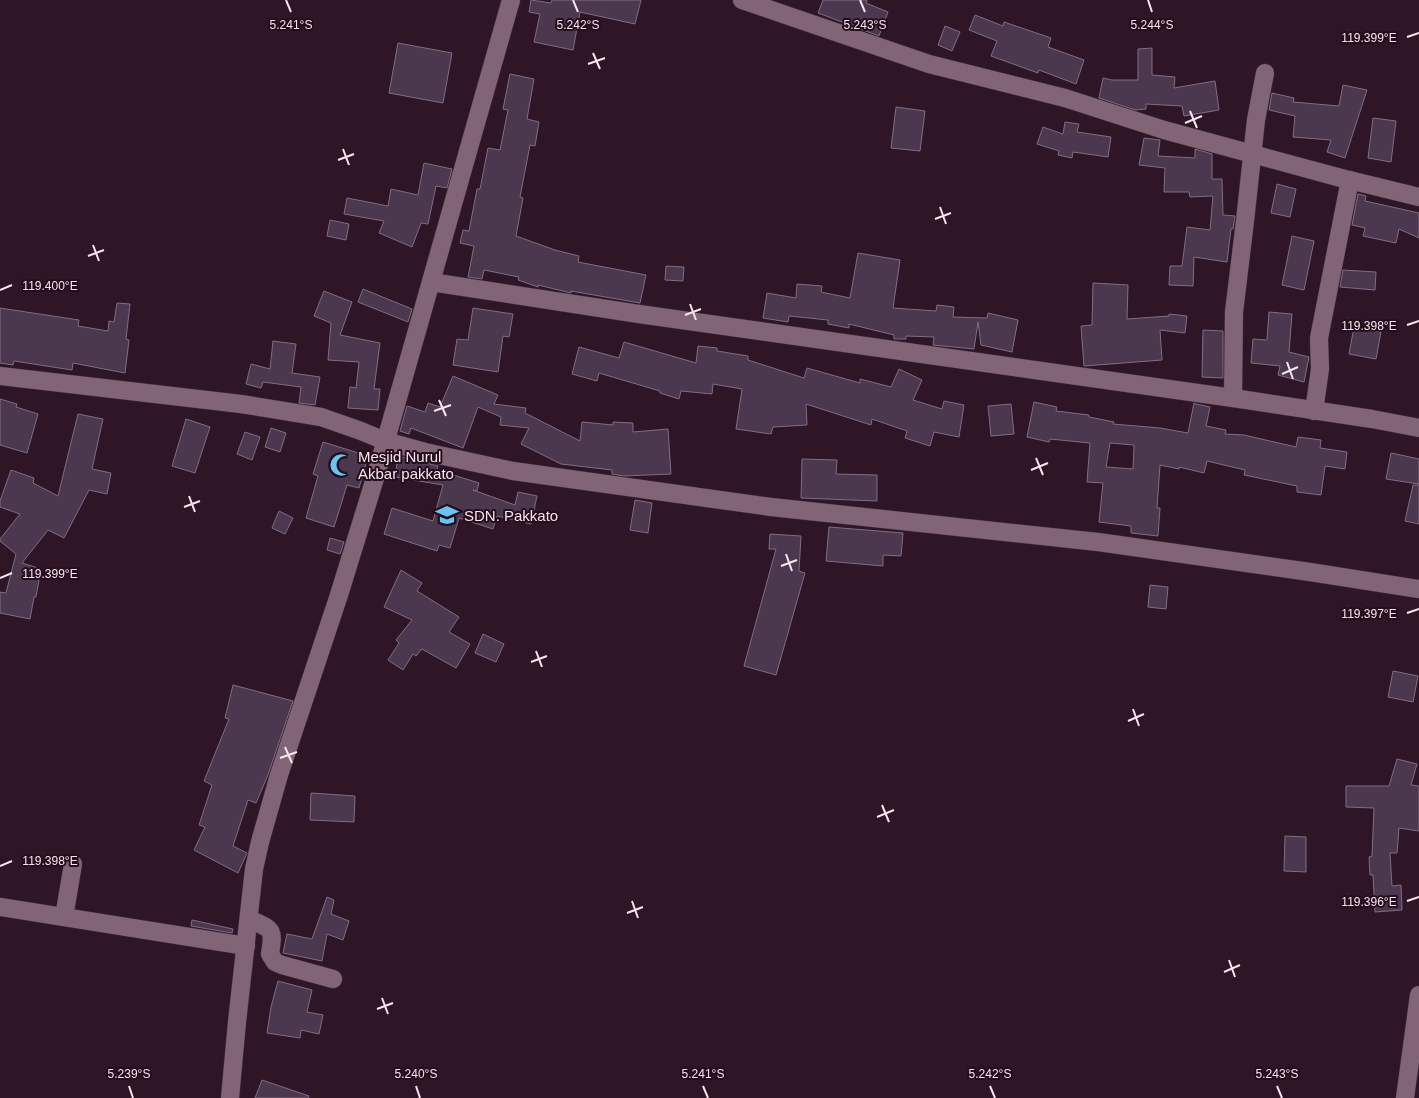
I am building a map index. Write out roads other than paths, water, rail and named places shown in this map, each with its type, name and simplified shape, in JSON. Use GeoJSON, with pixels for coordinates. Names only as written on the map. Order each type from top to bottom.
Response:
{"type":"FeatureCollection","features":[{"type":"Feature","properties":{"kind":"street"},"geometry":{"type":"LineString","coordinates":[[230,1098],[254,869],[279,775],[339,595],[385,442],[511,0]]}},
{"type":"Feature","properties":{"kind":"street"},"geometry":{"type":"LineString","coordinates":[[742,0],[929,64],[1065,98],[1164,130],[1419,197]]}},
{"type":"Feature","properties":{"kind":"street"},"geometry":{"type":"LineString","coordinates":[[1233,398],[1234,312],[1256,120],[1265,73]]}},
{"type":"Feature","properties":{"kind":"street"},"geometry":{"type":"LineString","coordinates":[[1314,411],[1320,368],[1319,338],[1350,180]]}},
{"type":"Feature","properties":{"kind":"street"},"geometry":{"type":"LineString","coordinates":[[431,282],[638,314],[1233,398],[1419,428]]}},
{"type":"Feature","properties":{"kind":"street"},"geometry":{"type":"LineString","coordinates":[[0,376],[241,404],[321,417],[361,430],[385,442],[513,471],[771,507],[1098,542],[1419,589]]}},
{"type":"Feature","properties":{"kind":"street"},"geometry":{"type":"LineString","coordinates":[[64,917],[73,864]]}},
{"type":"Feature","properties":{"kind":"street"},"geometry":{"type":"LineString","coordinates":[[0,907],[246,946]]}},
{"type":"Feature","properties":{"kind":"street"},"geometry":{"type":"LineString","coordinates":[[249,919],[268,928],[272,932],[273,938],[270,954],[275,962],[332,979]]}},
{"type":"Feature","properties":{"kind":"street"},"geometry":{"type":"LineString","coordinates":[[1405,1098],[1419,995]]}},
{"type":"Feature","properties":{"kind":"place","name":"Mesjid Nurul Akbar pakkato"},"geometry":{"type":"Point","coordinates":[341,465]}},
{"type":"Feature","properties":{"kind":"place","name":"SDN. Pakkato"},"geometry":{"type":"Point","coordinates":[447,515]}}]}
